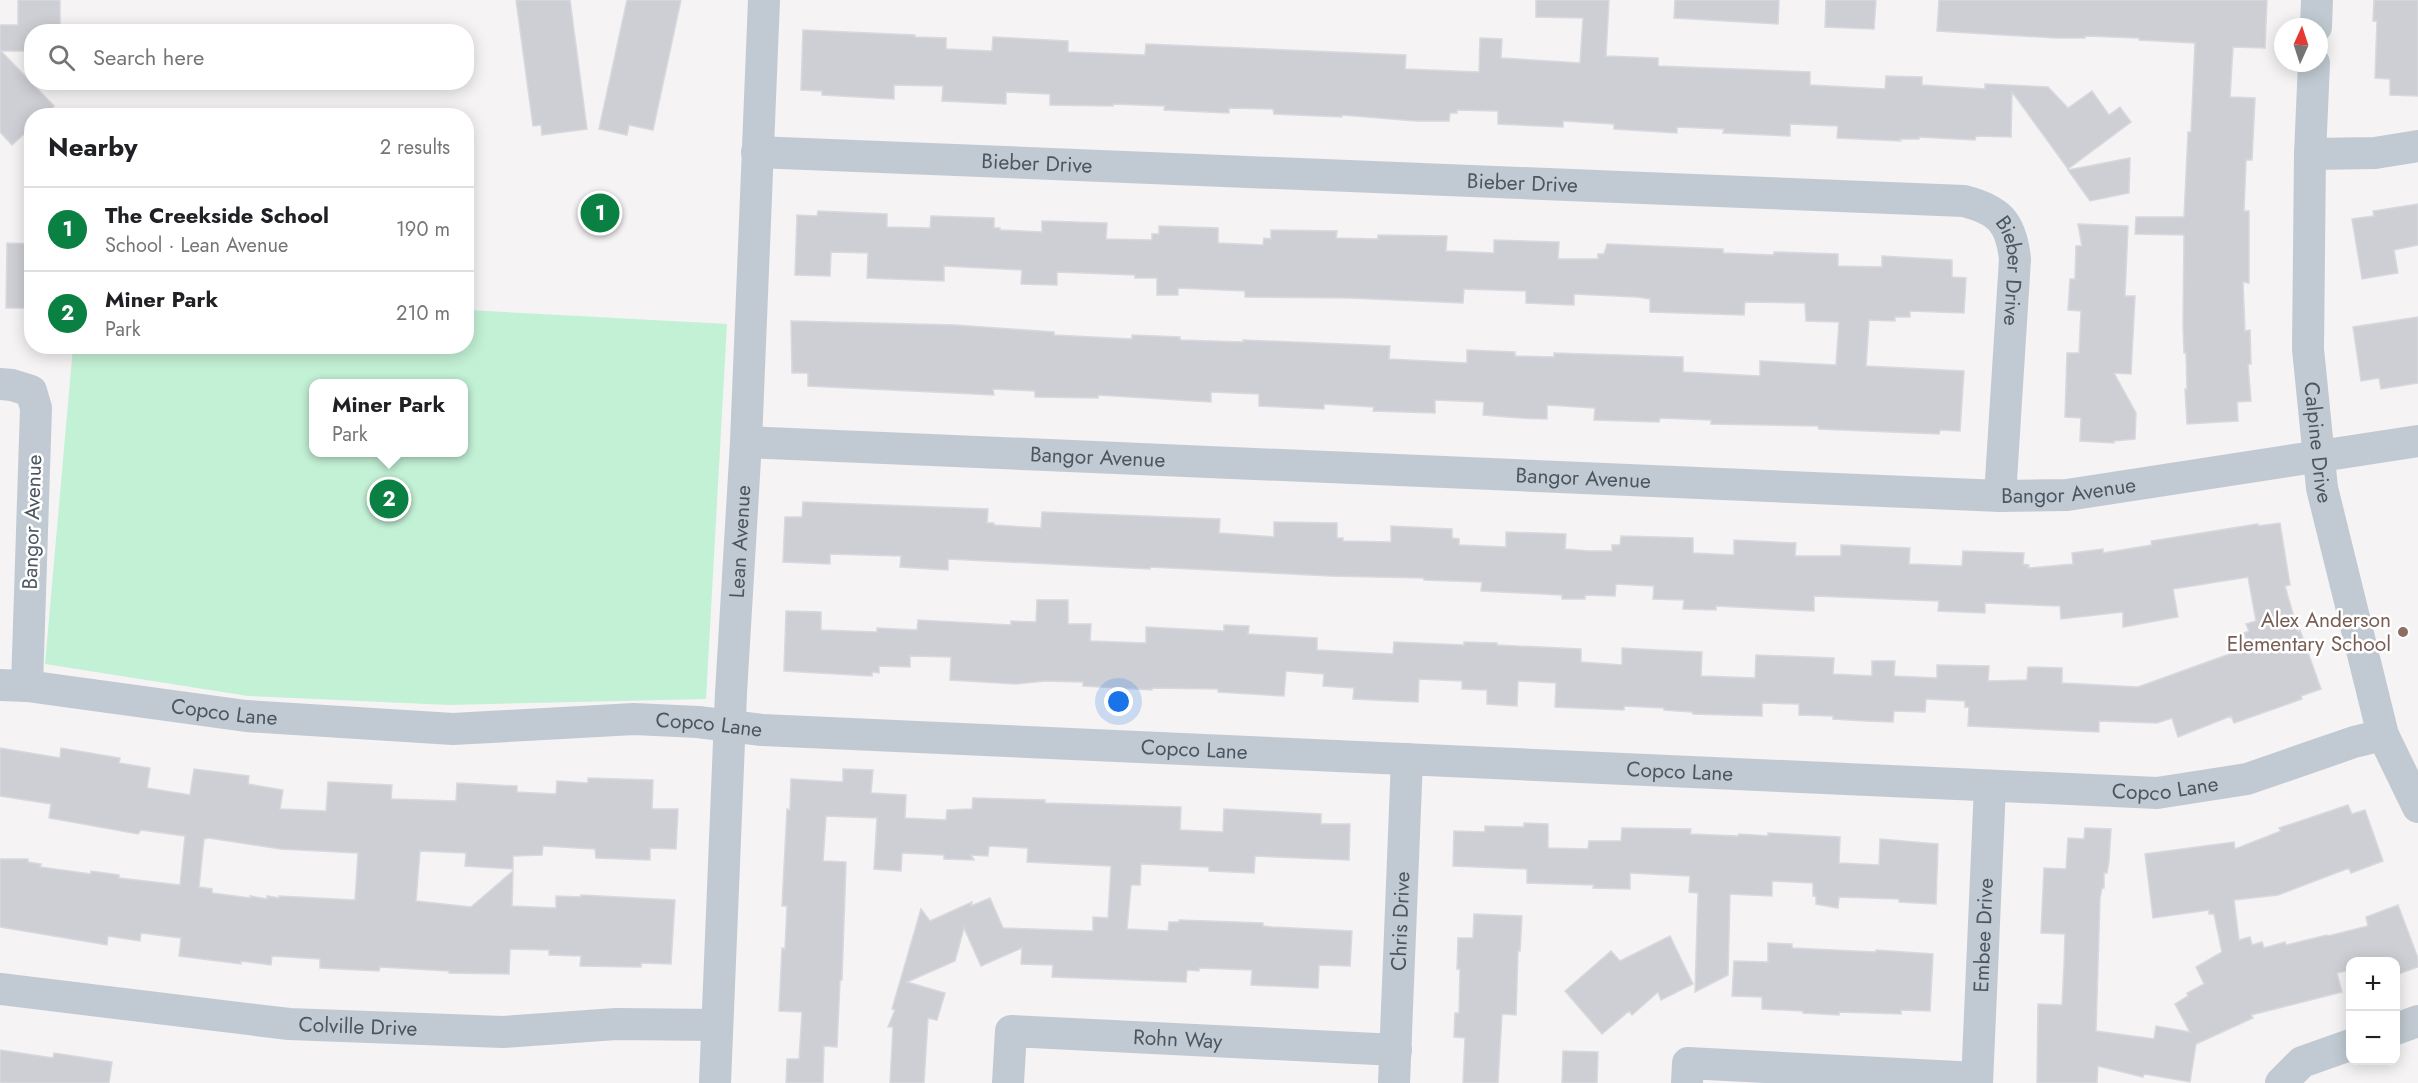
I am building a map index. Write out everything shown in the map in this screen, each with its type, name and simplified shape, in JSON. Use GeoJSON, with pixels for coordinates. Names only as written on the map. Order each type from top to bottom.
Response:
{"type":"FeatureCollection","features":[{"type":"Feature","properties":{"kind":"street","name":"Lean Avenue"},"geometry":{"type":"LineString","coordinates":[[715,1083],[729,726],[746,442],[764,0]]}},
{"type":"Feature","properties":{"kind":"street"},"geometry":{"type":"LineString","coordinates":[[2316,18],[2317,0]]}},
{"type":"Feature","properties":{"kind":"street","name":"Calpine Drive"},"geometry":{"type":"LineString","coordinates":[[2314,72],[2310,154],[2308,349],[2322,488],[2383,735],[2418,807]]}},
{"type":"Feature","properties":{"kind":"street"},"geometry":{"type":"LineString","coordinates":[[2310,154],[2375,153],[2418,146]]}},
{"type":"Feature","properties":{"kind":"street","name":"Bieber Drive"},"geometry":{"type":"LineString","coordinates":[[757,152],[1964,201],[1986,206],[2002,219],[2013,237],[2016,259],[2000,496]]}},
{"type":"Feature","properties":{"kind":"street","name":"Bangor Avenue"},"geometry":{"type":"LineString","coordinates":[[0,384],[31,391],[36,408],[13,686]]}},
{"type":"Feature","properties":{"kind":"street","name":"Bangor Avenue"},"geometry":{"type":"LineString","coordinates":[[746,442],[2000,496],[2067,495],[2418,441]]}},
{"type":"Feature","properties":{"kind":"street","name":"Copco Lane"},"geometry":{"type":"LineString","coordinates":[[13,686],[246,716],[453,729],[634,719],[698,722],[762,730],[2157,793],[2247,779],[2355,742],[2383,735]]}},
{"type":"Feature","properties":{"kind":"street","name":"Chris Drive"},"geometry":{"type":"LineString","coordinates":[[1394,1083],[1407,759]]}},
{"type":"Feature","properties":{"kind":"street","name":"Embee Drive"},"geometry":{"type":"LineString","coordinates":[[1977,1080],[1990,786]]}},
{"type":"Feature","properties":{"kind":"street","name":"Colville Drive"},"geometry":{"type":"LineString","coordinates":[[0,989],[289,1024],[503,1032],[616,1024],[717,1025]]}},
{"type":"Feature","properties":{"kind":"street"},"geometry":{"type":"LineString","coordinates":[[2400,1028],[2418,1021]]}},
{"type":"Feature","properties":{"kind":"street","name":"Rohn Way"},"geometry":{"type":"LineString","coordinates":[[1008,1083],[1011,1031],[1396,1050]]}},
{"type":"Feature","properties":{"kind":"street"},"geometry":{"type":"LineString","coordinates":[[2281,1083],[2302,1062],[2346,1046]]}},
{"type":"Feature","properties":{"kind":"street"},"geometry":{"type":"LineString","coordinates":[[1687,1083],[1688,1063],[1977,1080]]}},
{"type":"Feature","properties":{"kind":"green space"},"geometry":{"type":"Polygon","coordinates":[[[474,310],[727,324],[706,699],[449,705],[248,696],[45,664],[72,354],[474,354],[474,310]]]}},
{"type":"Feature","properties":{"kind":"building"},"geometry":{"type":"Polygon","coordinates":[[[18,0],[60,0],[60,24],[24,24],[24,51],[1,51],[24,75],[24,90],[39,90],[54,106],[52,108],[24,108],[24,134],[12,145],[0,132],[0,25],[18,25],[18,0]]]}},
{"type":"Feature","properties":{"kind":"building"},"geometry":{"type":"Polygon","coordinates":[[[516,0],[570,0],[587,129],[542,135],[541,125],[533,126],[516,0]]]}},
{"type":"Feature","properties":{"kind":"building"},"geometry":{"type":"Polygon","coordinates":[[[627,0],[681,0],[653,130],[629,125],[627,135],[599,129],[627,0]]]}},
{"type":"Feature","properties":{"kind":"building"},"geometry":{"type":"Polygon","coordinates":[[[1536,0],[1609,0],[1606,56],[1658,58],[1658,66],[1810,72],[1810,85],[1885,89],[1886,76],[1922,77],[1922,85],[1985,89],[1985,84],[2048,87],[2068,108],[2092,91],[2109,115],[2120,107],[2131,122],[2068,169],[2012,92],[2011,137],[1976,136],[1975,140],[1919,137],[1919,139],[1900,139],[1901,141],[1837,138],[1838,126],[1790,124],[1790,136],[1723,133],[1724,129],[1677,127],[1677,133],[1614,129],[1614,124],[1563,121],[1563,127],[1498,124],[1498,111],[1457,110],[1457,113],[1450,113],[1449,121],[1416,121],[1342,115],[1342,117],[1274,114],[1273,109],[1229,108],[1229,113],[1164,110],[1165,106],[1050,105],[1050,94],[1006,92],[1006,104],[942,101],[943,86],[894,85],[894,99],[822,95],[822,91],[801,90],[803,30],[946,38],[946,49],[992,51],[993,37],[1068,41],[1068,52],[1145,55],[1146,44],[1406,55],[1405,69],[1479,72],[1480,38],[1502,39],[1501,58],[1580,63],[1583,18],[1536,17],[1536,0]]]}},
{"type":"Feature","properties":{"kind":"building"},"geometry":{"type":"Polygon","coordinates":[[[1675,0],[1779,0],[1778,24],[1674,18],[1675,0]]]}},
{"type":"Feature","properties":{"kind":"building"},"geometry":{"type":"Polygon","coordinates":[[[1826,0],[1876,0],[1874,29],[1825,27],[1826,0]]]}},
{"type":"Feature","properties":{"kind":"building"},"geometry":{"type":"Polygon","coordinates":[[[1939,0],[2267,0],[2265,48],[2233,47],[2230,97],[2255,98],[2252,160],[2246,160],[2244,211],[2249,211],[2249,283],[2243,282],[2245,331],[2250,330],[2251,364],[2248,364],[2251,401],[2237,402],[2238,421],[2187,424],[2186,353],[2184,353],[2183,324],[2184,235],[2135,234],[2136,217],[2184,217],[2195,43],[2139,40],[2139,38],[2085,36],[2085,38],[2056,38],[1937,31],[1939,0]]]}},
{"type":"Feature","properties":{"kind":"building"},"geometry":{"type":"Polygon","coordinates":[[[2374,0],[2418,0],[2418,96],[2390,95],[2390,79],[2375,78],[2377,21],[2373,21],[2374,0]]]}},
{"type":"Feature","properties":{"kind":"building"},"geometry":{"type":"Polygon","coordinates":[[[2130,158],[2129,193],[2090,201],[2068,170],[2130,158]]]}},
{"type":"Feature","properties":{"kind":"building"},"geometry":{"type":"Polygon","coordinates":[[[2418,204],[2418,245],[2394,250],[2398,273],[2362,279],[2352,219],[2374,216],[2373,211],[2418,204]]]}},
{"type":"Feature","properties":{"kind":"building"},"geometry":{"type":"Polygon","coordinates":[[[818,211],[887,214],[887,227],[930,228],[931,216],[994,218],[994,228],[1000,228],[1000,230],[1042,232],[1042,221],[1107,223],[1106,239],[1152,240],[1152,234],[1159,234],[1159,226],[1218,228],[1218,243],[1263,245],[1264,238],[1271,239],[1271,230],[1337,231],[1336,238],[1378,239],[1378,235],[1447,236],[1446,251],[1494,253],[1494,240],[1559,242],[1558,259],[1598,259],[1598,254],[1604,254],[1607,244],[1723,249],[1723,253],[1838,254],[1838,266],[1882,267],[1882,256],[1952,260],[1952,277],[1966,278],[1964,313],[1910,311],[1910,317],[1895,317],[1895,321],[1869,320],[1866,366],[1964,371],[1960,431],[1940,430],[1939,434],[1819,429],[1818,426],[1711,424],[1711,420],[1660,418],[1659,422],[1594,420],[1595,408],[1547,405],[1547,419],[1520,418],[1483,415],[1484,402],[1435,400],[1435,413],[1373,411],[1374,407],[1324,404],[1324,409],[1259,406],[1259,394],[1211,392],[1211,402],[1098,395],[1098,398],[1035,397],[1035,391],[993,389],[994,395],[808,386],[808,373],[792,373],[791,321],[955,325],[1054,332],[1054,335],[1132,339],[1132,335],[1180,337],[1180,340],[1390,346],[1389,359],[1467,363],[1467,350],[1515,352],[1515,356],[1554,357],[1554,353],[1683,357],[1683,372],[1760,376],[1760,361],[1836,365],[1839,322],[1806,321],[1805,303],[1745,302],[1744,315],[1650,312],[1650,299],[1637,297],[1574,294],[1574,305],[1526,303],[1526,291],[1464,289],[1463,303],[1350,298],[1245,297],[1245,291],[1178,288],[1178,295],[1157,295],[1157,278],[1135,278],[1135,275],[1057,272],[1057,285],[1021,284],[1022,270],[944,266],[944,281],[867,278],[868,253],[831,252],[830,276],[795,275],[797,215],[817,216],[818,211]]]}},
{"type":"Feature","properties":{"kind":"building"},"geometry":{"type":"Polygon","coordinates":[[[2078,224],[2128,226],[2125,296],[2135,296],[2131,374],[2114,373],[2136,413],[2135,439],[2114,441],[2114,443],[2080,441],[2081,418],[2065,417],[2067,353],[2079,353],[2081,311],[2068,310],[2070,279],[2075,279],[2076,246],[2082,246],[2078,224]]]}},
{"type":"Feature","properties":{"kind":"building"},"geometry":{"type":"Polygon","coordinates":[[[7,243],[24,244],[24,308],[6,308],[7,243]]]}},
{"type":"Feature","properties":{"kind":"building"},"geometry":{"type":"Polygon","coordinates":[[[2418,317],[2418,383],[2381,389],[2379,378],[2361,381],[2353,327],[2418,317]]]}},
{"type":"Feature","properties":{"kind":"building"},"geometry":{"type":"Polygon","coordinates":[[[803,502],[988,509],[987,523],[1041,528],[1042,512],[1220,519],[1219,533],[1274,537],[1274,522],[1337,523],[1337,538],[1343,538],[1343,541],[1391,542],[1391,526],[1452,529],[1452,538],[1459,539],[1459,545],[1506,547],[1506,532],[1566,534],[1565,549],[1589,551],[1612,551],[1612,545],[1620,545],[1621,536],[1693,538],[1693,553],[1734,555],[1734,540],[1796,543],[1795,556],[1841,556],[1841,545],[1910,548],[1909,564],[1962,566],[1963,551],[2024,553],[2023,564],[2029,565],[2028,568],[2073,564],[2072,553],[2103,549],[2103,553],[2152,545],[2151,541],[2258,524],[2258,526],[2280,523],[2290,585],[2285,586],[2298,631],[2300,630],[2321,689],[2301,696],[2302,699],[2234,723],[2231,716],[2178,737],[2172,718],[2157,723],[2099,721],[2099,732],[1968,726],[1969,707],[1965,707],[1965,701],[1926,699],[1925,712],[1894,711],[1893,722],[1799,715],[1799,704],[1762,703],[1762,716],[1693,714],[1692,712],[1664,710],[1664,708],[1624,706],[1624,710],[1555,707],[1556,683],[1518,681],[1517,706],[1487,704],[1487,690],[1462,689],[1462,681],[1419,679],[1418,702],[1353,699],[1354,688],[1323,686],[1324,674],[1286,671],[1284,696],[1218,692],[1218,689],[1152,688],[1152,690],[1083,686],[1083,682],[1045,681],[1016,684],[950,680],[951,657],[910,656],[910,667],[879,666],[879,673],[872,672],[872,676],[784,671],[786,611],[821,612],[821,630],[877,632],[877,628],[917,630],[918,620],[1011,625],[1011,621],[1036,622],[1037,600],[1068,600],[1068,624],[1091,624],[1090,641],[1146,643],[1146,627],[1224,631],[1224,625],[1249,626],[1248,634],[1317,638],[1317,650],[1393,654],[1394,642],[1464,645],[1464,642],[1497,643],[1497,645],[1581,649],[1581,662],[1622,665],[1622,648],[1702,652],[1701,676],[1755,678],[1756,655],[1834,658],[1833,674],[1872,676],[1872,661],[1895,661],[1894,676],[1937,678],[1937,665],[1989,666],[1988,681],[2027,680],[2028,667],[2062,668],[2062,683],[2138,687],[2249,647],[2244,633],[2249,631],[2246,624],[2256,621],[2248,577],[2173,589],[2178,617],[2123,627],[2123,612],[2061,619],[2060,606],[1985,603],[1985,613],[1938,611],[1939,601],[1814,596],[1814,611],[1716,606],[1716,610],[1683,609],[1684,600],[1653,599],[1654,586],[1616,584],[1615,596],[1585,595],[1585,599],[1562,599],[1562,595],[1481,591],[1482,582],[1424,580],[1424,578],[1150,567],[1150,569],[948,559],[948,570],[900,567],[901,556],[830,554],[830,564],[783,562],[785,517],[802,517],[803,502]]]}},
{"type":"Feature","properties":{"kind":"building"},"geometry":{"type":"Polygon","coordinates":[[[0,748],[60,758],[61,748],[120,758],[119,763],[150,768],[147,788],[190,795],[194,769],[249,776],[248,784],[283,790],[280,809],[326,811],[328,782],[392,785],[391,799],[456,801],[457,783],[517,786],[517,792],[556,794],[557,781],[588,783],[588,778],[653,780],[652,809],[678,809],[676,849],[650,848],[650,860],[596,858],[595,849],[543,846],[542,855],[513,856],[513,869],[465,866],[466,853],[420,851],[416,901],[471,907],[513,871],[512,906],[556,908],[556,896],[581,897],[581,895],[675,900],[671,964],[641,963],[641,967],[580,966],[581,956],[549,955],[549,950],[510,949],[509,974],[449,973],[449,971],[380,967],[379,971],[320,968],[320,959],[272,956],[271,965],[241,961],[241,964],[179,956],[181,938],[141,933],[140,941],[108,936],[107,945],[0,927],[0,859],[28,859],[28,862],[41,864],[40,867],[91,874],[91,871],[119,875],[119,878],[180,885],[185,836],[141,830],[138,834],[49,818],[51,804],[0,796],[0,748]],[[204,839],[199,887],[212,889],[212,893],[250,898],[250,896],[267,899],[267,896],[279,898],[279,896],[355,900],[358,853],[281,849],[204,839]]]}},
{"type":"Feature","properties":{"kind":"building"},"geometry":{"type":"Polygon","coordinates":[[[843,769],[873,770],[871,793],[906,795],[905,818],[946,820],[947,810],[972,809],[973,798],[1045,800],[1045,803],[1181,807],[1180,830],[1223,832],[1224,809],[1321,814],[1321,824],[1350,824],[1349,860],[1255,856],[1254,873],[1209,871],[1209,867],[1141,864],[1140,885],[1131,885],[1127,929],[1168,931],[1169,922],[1179,922],[1179,920],[1263,923],[1263,926],[1272,927],[1352,931],[1350,966],[1319,965],[1318,988],[1251,985],[1252,970],[1199,968],[1199,971],[1187,970],[1186,982],[1052,977],[1053,965],[1021,964],[1022,948],[981,966],[964,928],[955,961],[907,982],[945,993],[937,1020],[928,1018],[924,1083],[890,1083],[893,1027],[888,1027],[895,1010],[892,1009],[921,909],[930,921],[972,902],[971,906],[990,898],[1003,928],[1093,931],[1093,917],[1108,918],[1111,866],[1027,862],[1028,848],[989,846],[988,856],[971,855],[974,860],[944,859],[944,855],[902,853],[901,871],[874,869],[877,818],[826,816],[823,861],[846,862],[837,1047],[824,1046],[823,1083],[786,1083],[787,1059],[799,1059],[802,1012],[779,1011],[782,948],[785,949],[787,906],[782,906],[787,809],[790,810],[791,779],[843,782],[843,769]]]}},
{"type":"Feature","properties":{"kind":"building"},"geometry":{"type":"Polygon","coordinates":[[[2348,805],[2352,814],[2365,810],[2383,861],[2351,873],[2349,868],[2278,895],[2234,900],[2239,940],[2250,937],[2252,945],[2262,942],[2264,948],[2285,942],[2286,945],[2328,936],[2368,926],[2366,917],[2398,905],[2418,958],[2418,967],[2400,974],[2400,957],[2346,957],[2346,971],[2337,973],[2342,992],[2251,1015],[2253,1018],[2196,1044],[2190,1082],[2144,1074],[2143,1077],[2098,1066],[2097,1083],[2037,1083],[2038,1004],[2062,1005],[2064,966],[2065,934],[2041,933],[2044,868],[2066,869],[2068,838],[2084,839],[2085,828],[2111,829],[2109,861],[2107,873],[2104,873],[2104,888],[2102,888],[2100,898],[2096,1031],[2154,1039],[2156,1026],[2190,1032],[2175,1004],[2188,996],[2187,993],[2204,984],[2196,967],[2222,952],[2214,914],[2209,914],[2209,910],[2153,918],[2145,854],[2234,842],[2235,849],[2281,831],[2279,828],[2348,805]]]}},
{"type":"Feature","properties":{"kind":"building"},"geometry":{"type":"Polygon","coordinates":[[[1524,823],[1548,824],[1548,848],[1588,849],[1589,841],[1621,841],[1622,828],[1691,829],[1690,834],[1738,836],[1739,834],[1768,836],[1768,833],[1840,837],[1839,863],[1879,865],[1880,839],[1938,844],[1936,904],[1899,902],[1899,899],[1839,897],[1838,908],[1816,904],[1816,896],[1813,896],[1813,883],[1772,881],[1772,896],[1730,894],[1728,975],[1695,992],[1698,893],[1689,892],[1690,876],[1630,873],[1630,889],[1593,888],[1594,885],[1527,883],[1527,869],[1453,866],[1454,831],[1485,832],[1485,826],[1524,827],[1524,823]]]}},
{"type":"Feature","properties":{"kind":"building"},"geometry":{"type":"Polygon","coordinates":[[[1474,914],[1522,916],[1520,951],[1518,951],[1516,1015],[1502,1014],[1498,1083],[1463,1083],[1465,1038],[1454,1037],[1455,1013],[1459,1013],[1458,938],[1473,938],[1474,914]]]}},
{"type":"Feature","properties":{"kind":"building"},"geometry":{"type":"Polygon","coordinates":[[[1670,936],[1693,984],[1661,1000],[1658,992],[1632,1015],[1629,1011],[1602,1034],[1565,991],[1611,951],[1620,961],[1670,936]]]}},
{"type":"Feature","properties":{"kind":"building"},"geometry":{"type":"Polygon","coordinates":[[[1768,943],[1792,944],[1792,948],[1933,954],[1930,1011],[1901,1010],[1901,1014],[1839,1012],[1839,1015],[1803,1013],[1803,1011],[1762,1009],[1762,997],[1732,996],[1734,961],[1768,962],[1768,943]]]}},
{"type":"Feature","properties":{"kind":"building"},"geometry":{"type":"Polygon","coordinates":[[[0,1050],[53,1058],[54,1053],[112,1062],[109,1083],[0,1083],[0,1050]]]}},
{"type":"Feature","properties":{"kind":"building"},"geometry":{"type":"Polygon","coordinates":[[[1563,1051],[1598,1052],[1597,1083],[1562,1083],[1563,1051]]]}},
{"type":"Feature","properties":{"kind":"place","name":"The Creekside School"},"geometry":{"type":"Point","coordinates":[600,213]}},
{"type":"Feature","properties":{"kind":"place","name":"Miner Park"},"geometry":{"type":"Point","coordinates":[389,499]}},
{"type":"Feature","properties":{"kind":"place","name":"Alex Anderson Elementary School"},"geometry":{"type":"Point","coordinates":[2403,632]}}]}
